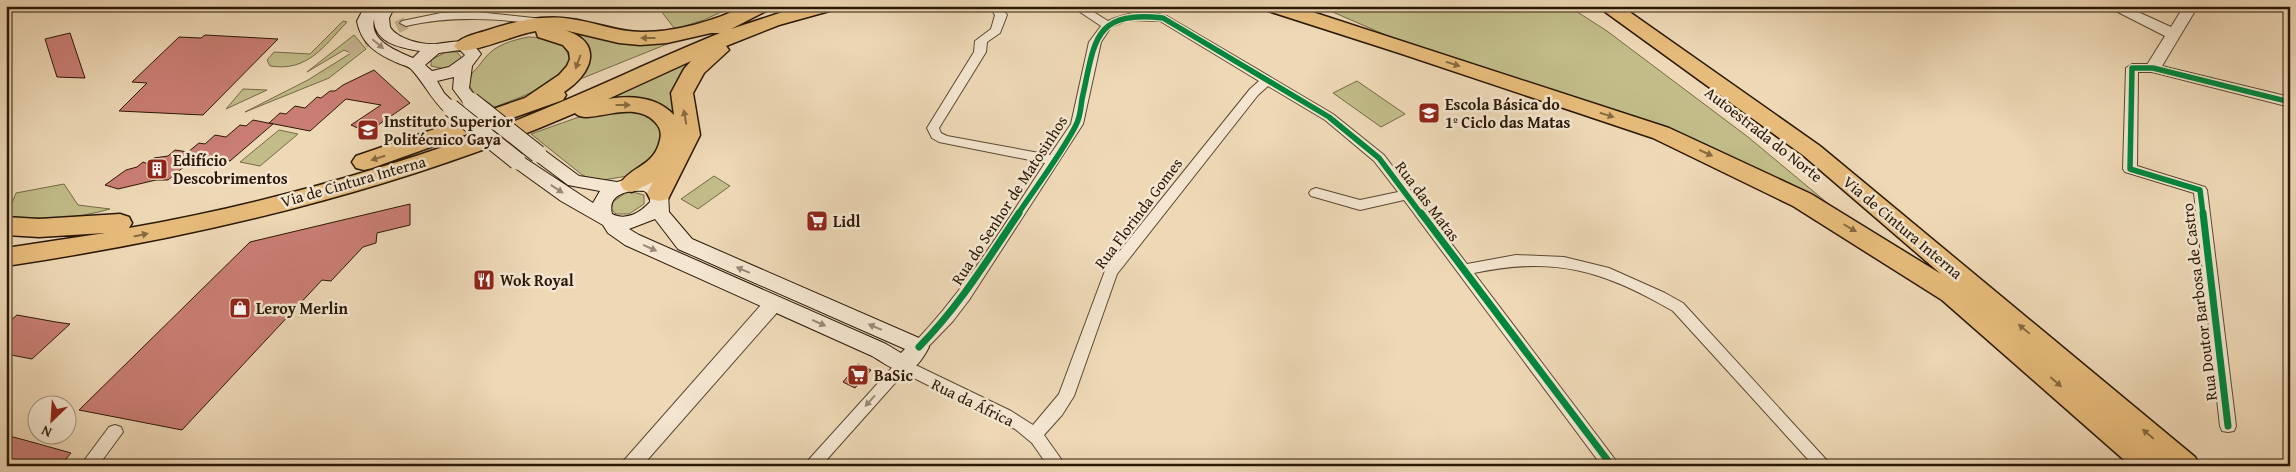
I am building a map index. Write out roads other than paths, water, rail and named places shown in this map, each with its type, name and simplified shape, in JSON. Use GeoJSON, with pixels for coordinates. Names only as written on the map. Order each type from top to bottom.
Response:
{"type":"FeatureCollection","features":[{"type":"Feature","properties":{"kind":"highway","name":"Via de Cintura Interna"},"geometry":{"type":"LineString","coordinates":[[6,257],[94,245],[206,221],[325,190],[435,158],[524,116],[751,17],[772,21],[826,6]]}},
{"type":"Feature","properties":{"kind":"highway"},"geometry":{"type":"LineString","coordinates":[[1272,6],[1407,48],[1661,133],[1802,200],[1952,294]]}},
{"type":"Feature","properties":{"kind":"highway"},"geometry":{"type":"LineString","coordinates":[[1306,6],[1407,48]]}},
{"type":"Feature","properties":{"kind":"highway","name":"Autoestrada do Norte"},"geometry":{"type":"LineString","coordinates":[[1588,6],[1696,81],[1778,144],[1865,214],[1952,294]]}},
{"type":"Feature","properties":{"kind":"highway","name":"Via de Cintura Interna"},"geometry":{"type":"LineString","coordinates":[[1607,6],[1812,151],[2185,466]]}},
{"type":"Feature","properties":{"kind":"highway"},"geometry":{"type":"LineString","coordinates":[[466,58],[492,34],[531,26],[564,24],[627,38],[664,38],[751,17]]}},
{"type":"Feature","properties":{"kind":"highway"},"geometry":{"type":"LineString","coordinates":[[659,198],[688,136],[682,93],[688,80],[710,55],[751,17]]}},
{"type":"Feature","properties":{"kind":"highway"},"geometry":{"type":"LineString","coordinates":[[466,58],[488,46],[516,35],[554,33],[577,44],[581,53],[579,64],[570,76],[524,116]]}},
{"type":"Feature","properties":{"kind":"highway"},"geometry":{"type":"LineString","coordinates":[[524,116],[613,105],[644,106],[661,113],[669,124],[673,136],[669,151],[659,165],[625,186]]}},
{"type":"Feature","properties":{"kind":"highway","name":"Via de Cintura Interna"},"geometry":{"type":"LineString","coordinates":[[6,245],[74,234],[310,178],[524,116]]}},
{"type":"Feature","properties":{"kind":"highway"},"geometry":{"type":"LineString","coordinates":[[6,226],[38,228],[120,223]]}},
{"type":"Feature","properties":{"kind":"highway"},"geometry":{"type":"LineString","coordinates":[[6,267],[94,245]]}},
{"type":"Feature","properties":{"kind":"highway","name":"Via de Cintura Interna"},"geometry":{"type":"LineString","coordinates":[[1952,294],[2152,466]]}},
{"type":"Feature","properties":{"kind":"main road"},"geometry":{"type":"LineString","coordinates":[[373,6],[365,21],[368,36],[392,54],[421,70],[444,75],[466,58]]}},
{"type":"Feature","properties":{"kind":"main road"},"geometry":{"type":"LineString","coordinates":[[388,6],[383,13],[381,24],[383,30],[392,39],[408,45],[435,49],[456,45],[466,58],[461,89],[471,101],[574,180],[625,186],[649,185],[659,198],[660,213],[674,233],[685,244],[903,365]]}},
{"type":"Feature","properties":{"kind":"main road"},"geometry":{"type":"LineString","coordinates":[[435,49],[420,59],[421,70],[438,96],[517,160],[556,188],[607,219],[628,222],[647,216],[659,198]]}},
{"type":"Feature","properties":{"kind":"main road"},"geometry":{"type":"LineString","coordinates":[[625,186],[602,202],[600,210],[615,228],[632,240],[781,297],[919,346]]}},
{"type":"Feature","properties":{"kind":"main road","name":"Rua do Senhor de Matosinhos"},"geometry":{"type":"LineString","coordinates":[[903,365],[919,346]]}},
{"type":"Feature","properties":{"kind":"street"},"geometry":{"type":"LineString","coordinates":[[994,6],[1001,15],[996,31],[981,41],[980,52],[933,128],[936,135],[944,139],[1053,160]]}},
{"type":"Feature","properties":{"kind":"street"},"geometry":{"type":"LineString","coordinates":[[1076,6],[1107,24]]}},
{"type":"Feature","properties":{"kind":"street"},"geometry":{"type":"LineString","coordinates":[[2113,6],[2173,34]]}},
{"type":"Feature","properties":{"kind":"street"},"geometry":{"type":"LineString","coordinates":[[2191,6],[2153,68],[2290,102]]}},
{"type":"Feature","properties":{"kind":"street"},"geometry":{"type":"LineString","coordinates":[[406,23],[427,17],[448,15],[525,18],[564,24]]}},
{"type":"Feature","properties":{"kind":"street","name":"Rua das Matas"},"geometry":{"type":"LineString","coordinates":[[1107,24],[1126,17],[1146,16],[1163,18],[1268,78],[1329,116],[1379,158],[1612,466]]}},
{"type":"Feature","properties":{"kind":"street","name":"Rua do Senhor de Matosinhos"},"geometry":{"type":"LineString","coordinates":[[919,346],[948,317],[964,296],[1077,124],[1095,42],[1107,24]]}},
{"type":"Feature","properties":{"kind":"street","name":"Rua Doutor Barbosa de Castro"},"geometry":{"type":"LineString","coordinates":[[2153,68],[2132,68],[2130,169],[2200,190],[2228,426]]}},
{"type":"Feature","properties":{"kind":"street","name":"Rua Florinda Gomes"},"geometry":{"type":"LineString","coordinates":[[1034,435],[1056,411],[1066,396],[1111,272],[1249,98],[1268,78]]}},
{"type":"Feature","properties":{"kind":"street"},"geometry":{"type":"LineString","coordinates":[[1316,193],[1360,205],[1406,195]]}},
{"type":"Feature","properties":{"kind":"street"},"geometry":{"type":"LineString","coordinates":[[1463,270],[1524,260],[1579,262],[1655,293],[1678,307],[1824,466]]}},
{"type":"Feature","properties":{"kind":"street"},"geometry":{"type":"LineString","coordinates":[[630,466],[781,297]]}},
{"type":"Feature","properties":{"kind":"street"},"geometry":{"type":"LineString","coordinates":[[811,466],[903,365]]}},
{"type":"Feature","properties":{"kind":"street","name":"Rua da África"},"geometry":{"type":"LineString","coordinates":[[903,365],[929,380],[1010,418],[1034,435],[1058,466]]}},
{"type":"Feature","properties":{"kind":"street"},"geometry":{"type":"LineString","coordinates":[[88,466],[115,432]]}},
{"type":"Feature","properties":{"kind":"tunnel"},"geometry":{"type":"LineString","coordinates":[[348,50],[406,23]]}},
{"type":"Feature","properties":{"kind":"place","name":"Escola Básica do 1º Ciclo das Matas"},"geometry":{"type":"Point","coordinates":[1429,113]}},
{"type":"Feature","properties":{"kind":"place","name":"Instituto Superior Politécnico Gaya"},"geometry":{"type":"Point","coordinates":[368,130]}},
{"type":"Feature","properties":{"kind":"place","name":"Edifício Descobrimentos"},"geometry":{"type":"Point","coordinates":[157,169]}},
{"type":"Feature","properties":{"kind":"place","name":"Lidl"},"geometry":{"type":"Point","coordinates":[817,221]}},
{"type":"Feature","properties":{"kind":"place","name":"Wok Royal"},"geometry":{"type":"Point","coordinates":[484,280]}},
{"type":"Feature","properties":{"kind":"place","name":"Leroy Merlin"},"geometry":{"type":"Point","coordinates":[240,308]}},
{"type":"Feature","properties":{"kind":"place","name":"BaSic"},"geometry":{"type":"Point","coordinates":[858,375]}}]}
